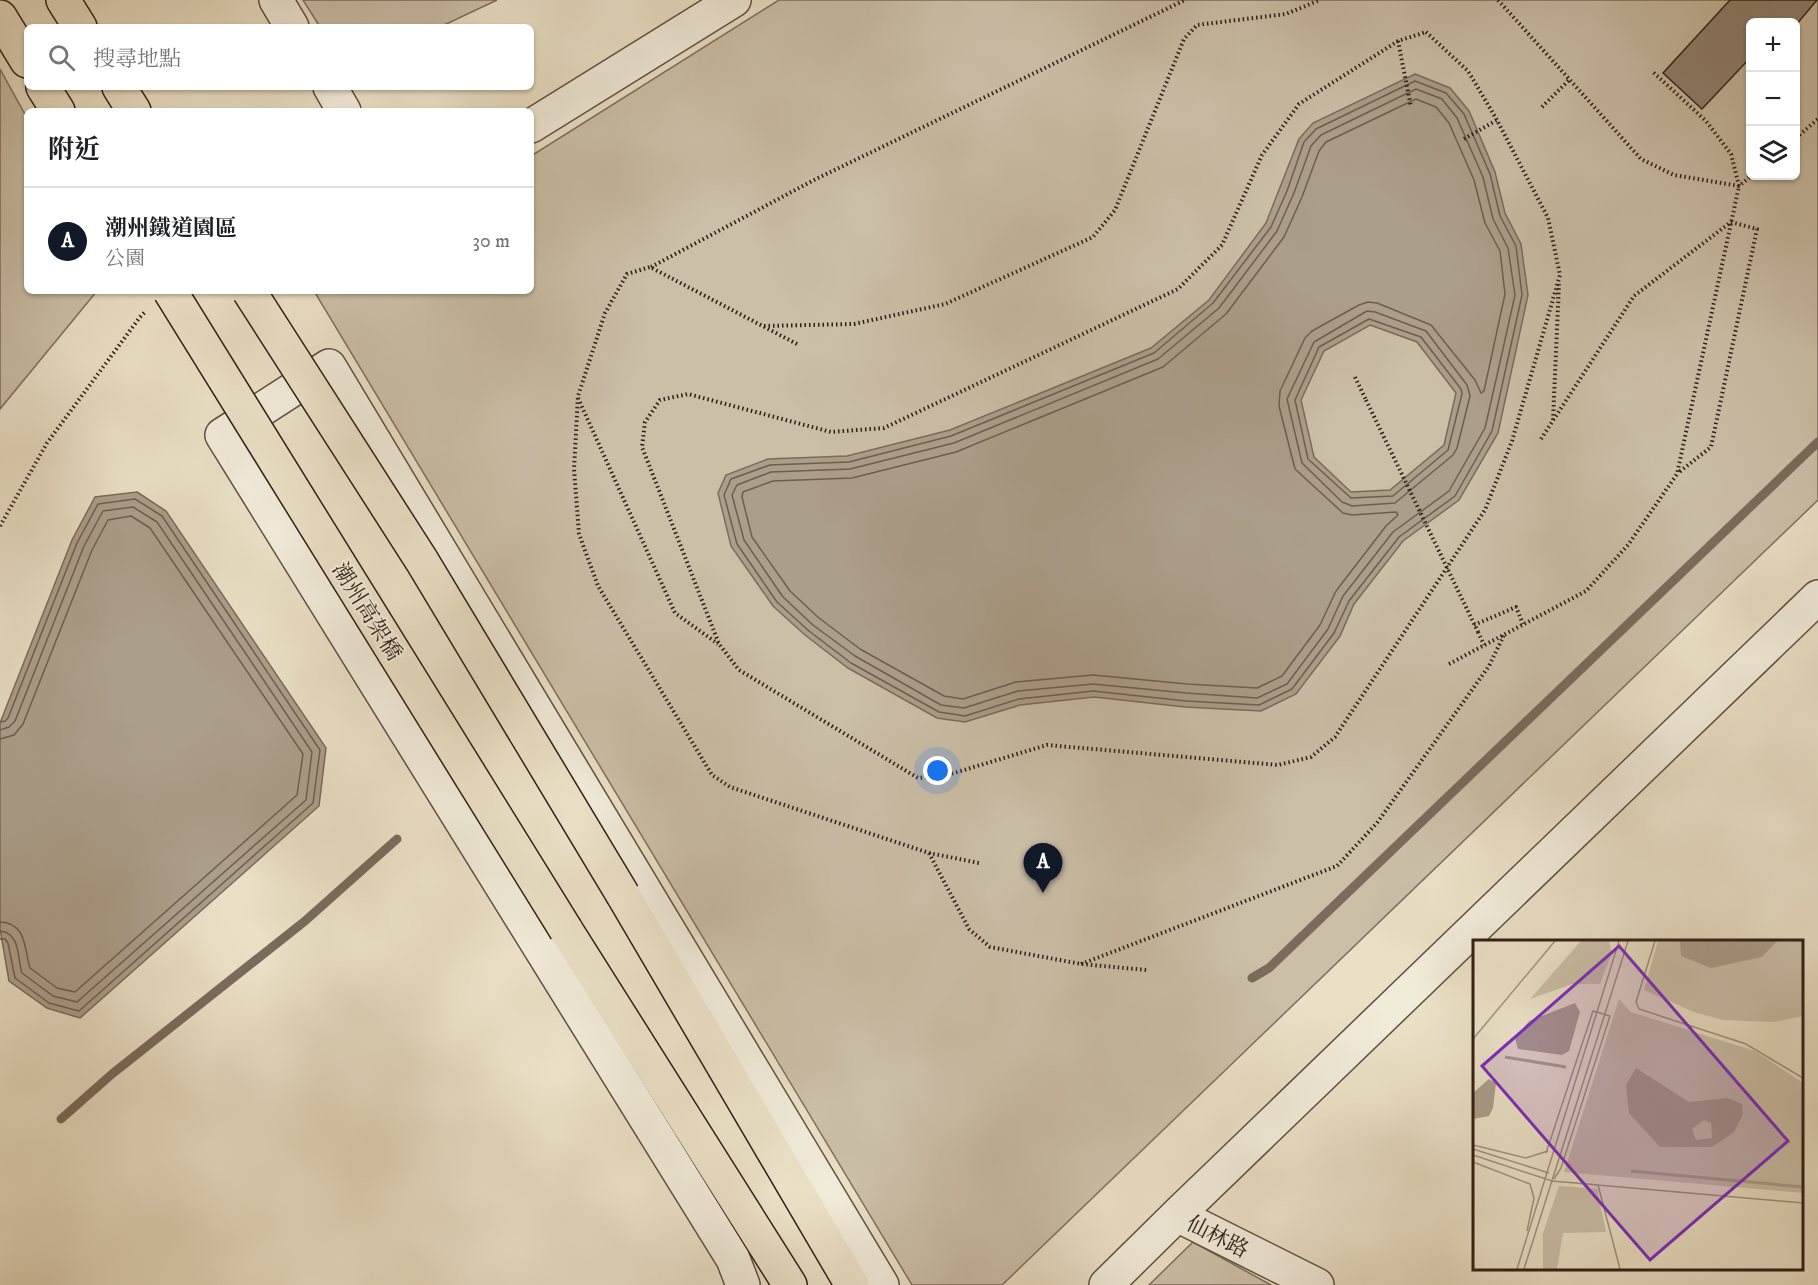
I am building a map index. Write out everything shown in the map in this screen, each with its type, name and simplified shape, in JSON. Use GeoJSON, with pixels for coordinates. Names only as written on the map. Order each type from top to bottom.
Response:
{"type":"FeatureCollection","features":[{"type":"Feature","properties":{"kind":"main road"},"geometry":{"type":"LineString","coordinates":[[63,0],[78,24]]}},
{"type":"Feature","properties":{"kind":"main road"},"geometry":{"type":"LineString","coordinates":[[0,17],[24,56]]}},
{"type":"Feature","properties":{"kind":"main road"},"geometry":{"type":"LineString","coordinates":[[45,90],[56,108]]}},
{"type":"Feature","properties":{"kind":"main road"},"geometry":{"type":"LineString","coordinates":[[121,90],[132,108]]}},
{"type":"Feature","properties":{"kind":"main road"},"geometry":{"type":"LineString","coordinates":[[251,294],[422,561],[623,895],[852,1285]]}},
{"type":"Feature","properties":{"kind":"main road","name":"潮州高架橋"},"geometry":{"type":"LineString","coordinates":[[159,301],[566,930],[790,1285]]}},
{"type":"Feature","properties":{"kind":"street"},"geometry":{"type":"LineString","coordinates":[[276,0],[290,24]]}},
{"type":"Feature","properties":{"kind":"street"},"geometry":{"type":"LineString","coordinates":[[534,124],[734,0]]}},
{"type":"Feature","properties":{"kind":"street"},"geometry":{"type":"LineString","coordinates":[[332,90],[342,108]]}},
{"type":"Feature","properties":{"kind":"street"},"geometry":{"type":"LineString","coordinates":[[743,1285],[733,1259],[222,435],[329,366],[882,1285]]}},
{"type":"Feature","properties":{"kind":"street"},"geometry":{"type":"LineString","coordinates":[[1177,1215],[1818,597]]}},
{"type":"Feature","properties":{"kind":"street","name":"仙林路"},"geometry":{"type":"LineString","coordinates":[[1106,1285],[1177,1215],[1317,1285]]}},
{"type":"Feature","properties":{"kind":"street"},"geometry":{"type":"LineString","coordinates":[[763,1285],[768,1248]]}},
{"type":"Feature","properties":{"kind":"path"},"geometry":{"type":"LineString","coordinates":[[979,863],[929,853],[730,787],[712,775],[598,586],[579,534],[574,469],[578,396],[605,314],[627,274],[650,267],[813,180],[1185,0]]}},
{"type":"Feature","properties":{"kind":"path"},"geometry":{"type":"LineString","coordinates":[[764,326],[854,324],[945,304],[1093,237],[1115,210],[1184,39],[1197,25],[1286,14],[1320,0]]}},
{"type":"Feature","properties":{"kind":"path"},"geometry":{"type":"LineString","coordinates":[[1498,0],[1641,159],[1674,176],[1739,186],[1746,180]]}},
{"type":"Feature","properties":{"kind":"path"},"geometry":{"type":"LineString","coordinates":[[1553,421],[1560,275],[1548,218],[1497,120],[1468,71],[1426,32],[1398,41],[1299,104],[1262,155],[1222,244],[1178,289],[884,428],[831,432],[688,394],[660,400],[645,422],[642,447],[719,644],[739,670],[918,778],[945,776],[1047,745],[1278,765],[1311,757],[1335,737],[1485,510],[1512,441],[1560,275]]}},
{"type":"Feature","properties":{"kind":"path"},"geometry":{"type":"LineString","coordinates":[[1398,41],[1411,107]]}},
{"type":"Feature","properties":{"kind":"path"},"geometry":{"type":"LineString","coordinates":[[1652,71],[1706,121],[1731,154],[1739,186],[1677,474]]}},
{"type":"Feature","properties":{"kind":"path"},"geometry":{"type":"LineString","coordinates":[[1542,107],[1569,80]]}},
{"type":"Feature","properties":{"kind":"path"},"geometry":{"type":"LineString","coordinates":[[1800,135],[1818,119]]}},
{"type":"Feature","properties":{"kind":"path"},"geometry":{"type":"LineString","coordinates":[[1464,139],[1497,120]]}},
{"type":"Feature","properties":{"kind":"path"},"geometry":{"type":"LineString","coordinates":[[1541,439],[1634,296],[1731,222]]}},
{"type":"Feature","properties":{"kind":"path"},"geometry":{"type":"LineString","coordinates":[[1449,664],[1586,591],[1628,545],[1677,474],[1711,447],[1757,229],[1731,222]]}},
{"type":"Feature","properties":{"kind":"path"},"geometry":{"type":"LineString","coordinates":[[650,267],[797,344]]}},
{"type":"Feature","properties":{"kind":"path"},"geometry":{"type":"LineString","coordinates":[[0,526],[47,443],[140,316],[159,301]]}},
{"type":"Feature","properties":{"kind":"path"},"geometry":{"type":"LineString","coordinates":[[1355,377],[1484,645]]}},
{"type":"Feature","properties":{"kind":"path"},"geometry":{"type":"LineString","coordinates":[[578,396],[675,613],[719,644]]}},
{"type":"Feature","properties":{"kind":"path"},"geometry":{"type":"LineString","coordinates":[[1474,625],[1516,607],[1523,624]]}},
{"type":"Feature","properties":{"kind":"path"},"geometry":{"type":"LineString","coordinates":[[1081,964],[1337,866],[1377,823],[1489,666],[1504,634]]}},
{"type":"Feature","properties":{"kind":"path"},"geometry":{"type":"LineString","coordinates":[[929,853],[969,929],[990,947],[1081,964],[1147,970]]}},
{"type":"Feature","properties":{"kind":"shaded area"},"geometry":{"type":"Polygon","coordinates":[[[303,0],[497,0],[446,24],[318,24],[303,0]]]}},
{"type":"Feature","properties":{"kind":"shaded area"},"geometry":{"type":"Polygon","coordinates":[[[779,0],[1818,0],[1818,500],[1002,1285],[912,1285],[316,294],[534,294],[534,154],[779,0]]]}},
{"type":"Feature","properties":{"kind":"shaded area"},"geometry":{"type":"Polygon","coordinates":[[[0,69],[24,113],[24,294],[95,294],[0,409],[0,69]]]}},
{"type":"Feature","properties":{"kind":"shaded area"},"geometry":{"type":"Polygon","coordinates":[[[1193,1242],[1271,1285],[1149,1285],[1193,1242]]]}},
{"type":"Feature","properties":{"kind":"water"},"geometry":{"type":"Polygon","coordinates":[[[1415,74],[1450,88],[1469,111],[1495,172],[1505,213],[1521,244],[1528,295],[1498,433],[1459,500],[1403,541],[1354,604],[1340,636],[1296,694],[1261,711],[1185,707],[1094,697],[1020,705],[965,722],[937,718],[848,668],[805,635],[773,606],[731,546],[718,493],[726,475],[768,459],[847,456],[950,430],[1151,348],[1209,300],[1266,223],[1299,139],[1313,123],[1415,74]],[[1370,325],[1324,351],[1301,400],[1314,457],[1351,492],[1390,490],[1444,445],[1456,393],[1417,342],[1370,325]]]}},
{"type":"Feature","properties":{"kind":"water"},"geometry":{"type":"Polygon","coordinates":[[[137,492],[166,511],[326,748],[319,806],[80,1018],[47,1008],[9,981],[0,929],[0,723],[72,540],[95,497],[137,492]]]}},
{"type":"Feature","properties":{"kind":"building"},"geometry":{"type":"Polygon","coordinates":[[[1730,0],[1817,0],[1800,20],[1800,18],[1746,18],[1746,62],[1702,109],[1663,73],[1730,0]]]}},
{"type":"Feature","properties":{"kind":"waterway"},"geometry":{"type":"LineString","coordinates":[[1252,978],[1269,968],[1818,442]]}},
{"type":"Feature","properties":{"kind":"waterway"},"geometry":{"type":"LineString","coordinates":[[61,1119],[112,1074],[305,921],[397,839]]}},
{"type":"Feature","properties":{"kind":"place","name":"潮州鐵道園區"},"geometry":{"type":"Point","coordinates":[1043,893]}}]}
